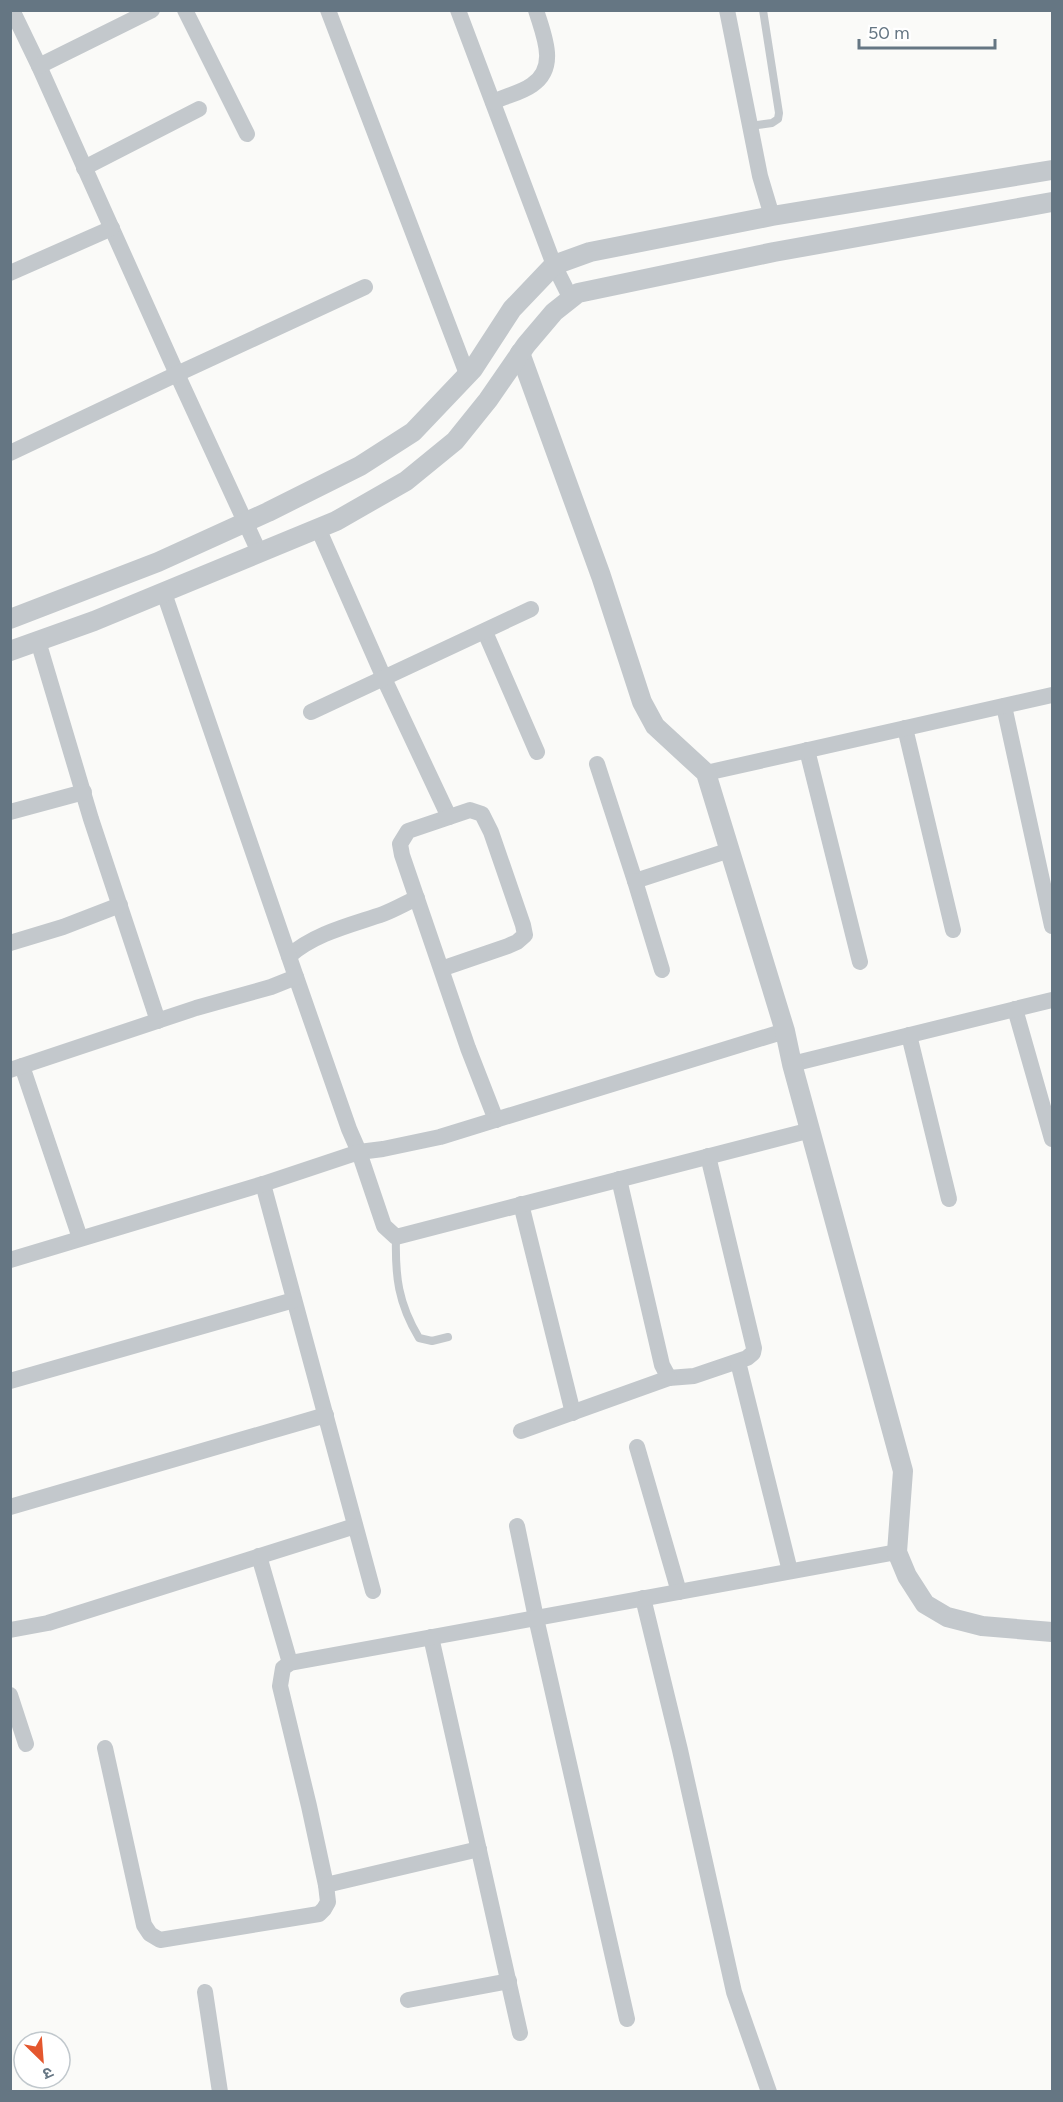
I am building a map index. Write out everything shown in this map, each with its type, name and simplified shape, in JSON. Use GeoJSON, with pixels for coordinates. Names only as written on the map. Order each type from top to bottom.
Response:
{"type":"FeatureCollection","features":[{"type":"Feature","properties":{"kind":"street"},"geometry":{"type":"LineString","coordinates":[[12,10],[259,552]]}},
{"type":"Feature","properties":{"kind":"street"},"geometry":{"type":"LineString","coordinates":[[39,66],[152,10]]}},
{"type":"Feature","properties":{"kind":"street"},"geometry":{"type":"LineString","coordinates":[[185,10],[247,134]]}},
{"type":"Feature","properties":{"kind":"street"},"geometry":{"type":"LineString","coordinates":[[328,10],[467,374]]}},
{"type":"Feature","properties":{"kind":"street"},"geometry":{"type":"LineString","coordinates":[[458,10],[554,265],[571,299]]}},
{"type":"Feature","properties":{"kind":"street"},"geometry":{"type":"LineString","coordinates":[[493,102],[533,85],[546,68],[549,57],[536,10]]}},
{"type":"Feature","properties":{"kind":"street"},"geometry":{"type":"LineString","coordinates":[[727,10],[760,176],[772,216]]}},
{"type":"Feature","properties":{"kind":"street"},"geometry":{"type":"LineString","coordinates":[[84,168],[200,109]]}},
{"type":"Feature","properties":{"kind":"street"},"geometry":{"type":"LineString","coordinates":[[10,619],[158,562],[245,522],[360,466],[413,432],[473,369],[512,309],[554,265],[590,252],[772,216],[1053,170]]}},
{"type":"Feature","properties":{"kind":"street"},"geometry":{"type":"LineString","coordinates":[[10,651],[164,593],[336,521],[406,481],[455,441],[488,400],[520,353],[554,312],[578,293],[774,252],[1053,202]]}},
{"type":"Feature","properties":{"kind":"street"},"geometry":{"type":"LineString","coordinates":[[10,273],[112,228]]}},
{"type":"Feature","properties":{"kind":"street"},"geometry":{"type":"LineString","coordinates":[[10,453],[365,287]]}},
{"type":"Feature","properties":{"kind":"street"},"geometry":{"type":"LineString","coordinates":[[520,353],[601,576],[642,702],[655,726],[706,773],[785,1031],[903,1471],[897,1552],[907,1576],[925,1604],[947,1617],[982,1626],[1053,1632]]}},
{"type":"Feature","properties":{"kind":"street"},"geometry":{"type":"LineString","coordinates":[[318,528],[383,677],[448,817]]}},
{"type":"Feature","properties":{"kind":"street"},"geometry":{"type":"LineString","coordinates":[[164,593],[384,1226],[396,1237],[811,1130]]}},
{"type":"Feature","properties":{"kind":"street"},"geometry":{"type":"LineString","coordinates":[[310,712],[531,609]]}},
{"type":"Feature","properties":{"kind":"street"},"geometry":{"type":"LineString","coordinates":[[485,632],[537,752]]}},
{"type":"Feature","properties":{"kind":"street"},"geometry":{"type":"LineString","coordinates":[[38,641],[158,1021]]}},
{"type":"Feature","properties":{"kind":"street"},"geometry":{"type":"LineString","coordinates":[[706,773],[1053,695]]}},
{"type":"Feature","properties":{"kind":"street"},"geometry":{"type":"LineString","coordinates":[[1004,706],[1053,926]]}},
{"type":"Feature","properties":{"kind":"street"},"geometry":{"type":"LineString","coordinates":[[905,728],[953,930]]}},
{"type":"Feature","properties":{"kind":"street"},"geometry":{"type":"LineString","coordinates":[[807,750],[860,962]]}},
{"type":"Feature","properties":{"kind":"street"},"geometry":{"type":"LineString","coordinates":[[597,764],[662,970]]}},
{"type":"Feature","properties":{"kind":"street"},"geometry":{"type":"LineString","coordinates":[[10,812],[84,792]]}},
{"type":"Feature","properties":{"kind":"street"},"geometry":{"type":"LineString","coordinates":[[441,969],[517,942],[525,935],[490,832],[482,814],[470,810],[408,831],[400,844],[402,855],[468,1048],[496,1120]]}},
{"type":"Feature","properties":{"kind":"street"},"geometry":{"type":"LineString","coordinates":[[635,881],[730,850]]}},
{"type":"Feature","properties":{"kind":"street"},"geometry":{"type":"LineString","coordinates":[[290,956],[302,944],[341,927],[386,913],[417,898]]}},
{"type":"Feature","properties":{"kind":"street"},"geometry":{"type":"LineString","coordinates":[[10,943],[63,927],[120,905]]}},
{"type":"Feature","properties":{"kind":"street"},"geometry":{"type":"LineString","coordinates":[[80,1238],[16,1068],[297,977]]}},
{"type":"Feature","properties":{"kind":"street"},"geometry":{"type":"LineString","coordinates":[[792,1064],[1053,1000]]}},
{"type":"Feature","properties":{"kind":"street"},"geometry":{"type":"LineString","coordinates":[[1015,1009],[1053,1139]]}},
{"type":"Feature","properties":{"kind":"street"},"geometry":{"type":"LineString","coordinates":[[10,1260],[263,1184],[359,1152],[440,1137],[785,1031]]}},
{"type":"Feature","properties":{"kind":"street"},"geometry":{"type":"LineString","coordinates":[[909,1035],[949,1198]]}},
{"type":"Feature","properties":{"kind":"street"},"geometry":{"type":"LineString","coordinates":[[521,1431],[669,1378],[694,1376],[738,1362],[753,1353],[754,1348],[708,1156]]}},
{"type":"Feature","properties":{"kind":"street"},"geometry":{"type":"LineString","coordinates":[[619,1179],[662,1365],[669,1378]]}},
{"type":"Feature","properties":{"kind":"street"},"geometry":{"type":"LineString","coordinates":[[263,1184],[373,1591]]}},
{"type":"Feature","properties":{"kind":"street"},"geometry":{"type":"LineString","coordinates":[[521,1204],[573,1413]]}},
{"type":"Feature","properties":{"kind":"street"},"geometry":{"type":"LineString","coordinates":[[10,1381],[294,1300]]}},
{"type":"Feature","properties":{"kind":"street"},"geometry":{"type":"LineString","coordinates":[[738,1362],[790,1571]]}},
{"type":"Feature","properties":{"kind":"street"},"geometry":{"type":"LineString","coordinates":[[10,1507],[326,1415]]}},
{"type":"Feature","properties":{"kind":"street"},"geometry":{"type":"LineString","coordinates":[[637,1447],[679,1592]]}},
{"type":"Feature","properties":{"kind":"street"},"geometry":{"type":"LineString","coordinates":[[10,1630],[48,1623],[355,1526]]}},
{"type":"Feature","properties":{"kind":"street"},"geometry":{"type":"LineString","coordinates":[[517,1526],[627,2019]]}},
{"type":"Feature","properties":{"kind":"street"},"geometry":{"type":"LineString","coordinates":[[105,1748],[144,1925],[150,1934],[160,1940],[319,1914],[328,1902],[326,1885],[280,1686],[283,1668],[290,1664],[431,1637],[897,1552]]}},
{"type":"Feature","properties":{"kind":"street"},"geometry":{"type":"LineString","coordinates":[[259,1556],[290,1664]]}},
{"type":"Feature","properties":{"kind":"street"},"geometry":{"type":"LineString","coordinates":[[643,1598],[680,1750],[734,1992],[769,2091]]}},
{"type":"Feature","properties":{"kind":"street"},"geometry":{"type":"LineString","coordinates":[[431,1637],[520,2033]]}},
{"type":"Feature","properties":{"kind":"street"},"geometry":{"type":"LineString","coordinates":[[10,1695],[26,1743]]}},
{"type":"Feature","properties":{"kind":"street"},"geometry":{"type":"LineString","coordinates":[[326,1885],[479,1849]]}},
{"type":"Feature","properties":{"kind":"street"},"geometry":{"type":"LineString","coordinates":[[408,2000],[509,1981]]}},
{"type":"Feature","properties":{"kind":"street"},"geometry":{"type":"LineString","coordinates":[[205,1992],[220,2091]]}},
{"type":"Feature","properties":{"kind":"lane"},"geometry":{"type":"LineString","coordinates":[[750,126],[772,123],[778,119],[779,113],[764,10]]}},
{"type":"Feature","properties":{"kind":"lane"},"geometry":{"type":"LineString","coordinates":[[396,1237],[396,1284],[412,1326],[419,1338],[432,1341],[448,1337]]}}]}
